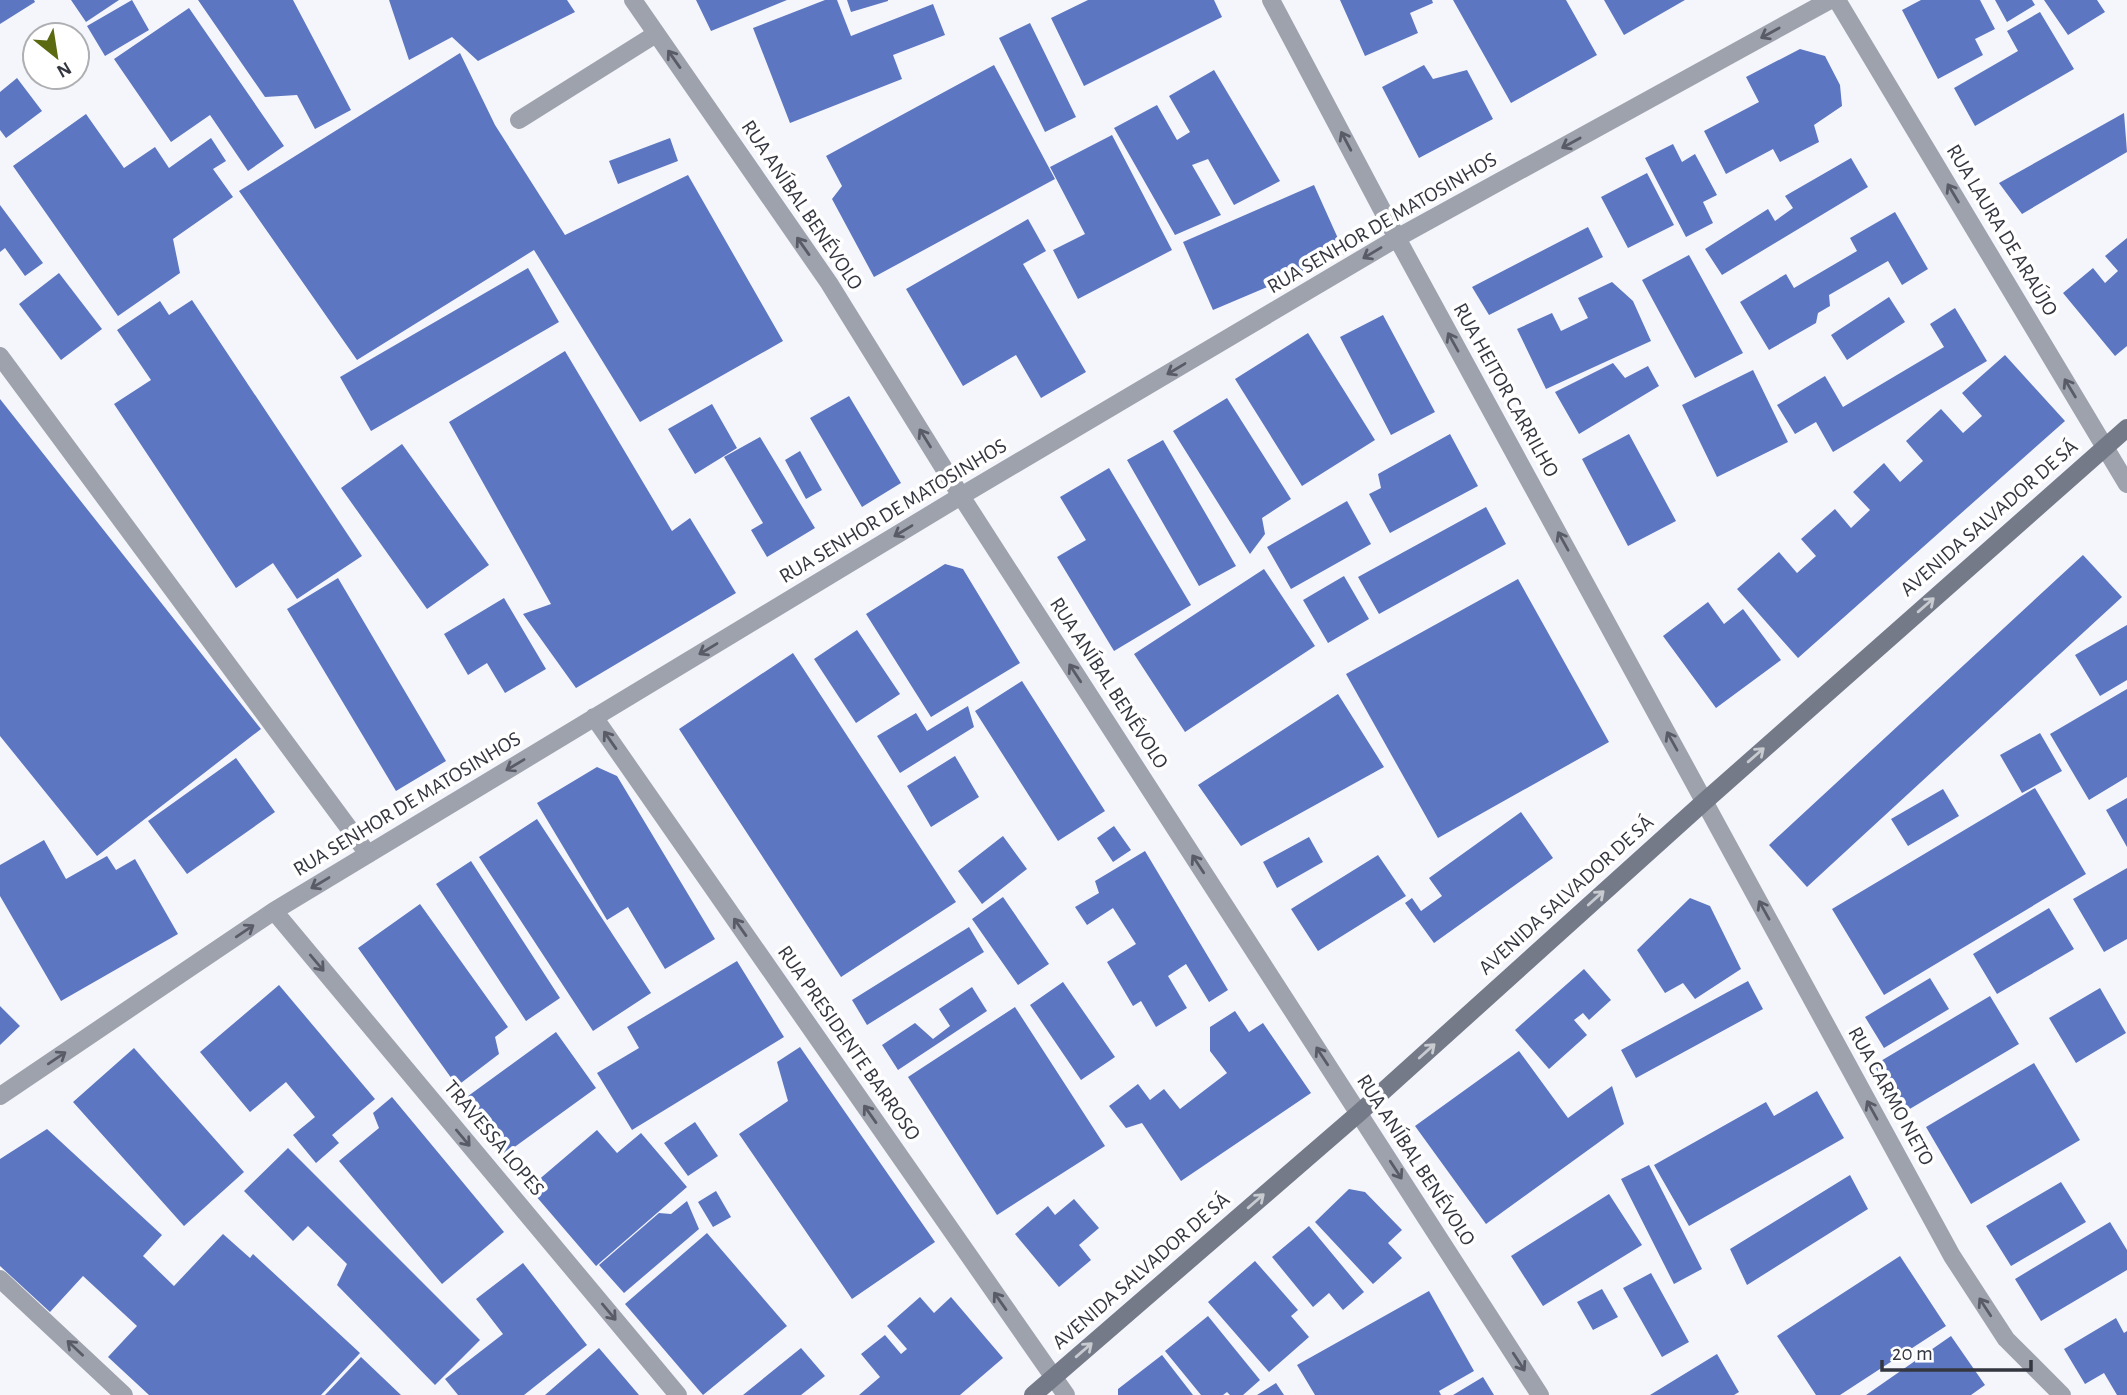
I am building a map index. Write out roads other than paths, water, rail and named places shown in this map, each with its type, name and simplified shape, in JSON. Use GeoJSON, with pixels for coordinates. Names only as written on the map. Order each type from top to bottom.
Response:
{"type":"FeatureCollection","features":[{"type":"Feature","properties":{"kind":"main road","name":"AVENIDA SALVADOR DE SÁ"},"geometry":{"type":"LineString","coordinates":[[1033,1395],[1359,1113],[1705,801],[2127,428]]}},
{"type":"Feature","properties":{"kind":"street","name":"RUA ANÍBAL BENÉVOLO"},"geometry":{"type":"LineString","coordinates":[[633,0],[829,283],[961,496],[1540,1395]]}},
{"type":"Feature","properties":{"kind":"street","name":"RUA HEITOR CARRILHO"},"geometry":{"type":"LineString","coordinates":[[1271,0],[1396,238],[1705,801]]}},
{"type":"Feature","properties":{"kind":"street","name":"RUA SENHOR DE MATOSINHOS"},"geometry":{"type":"LineString","coordinates":[[0,1096],[274,911],[961,496],[1396,238],[1830,0]]}},
{"type":"Feature","properties":{"kind":"street","name":"RUA LAURA DE ARAÚJO"},"geometry":{"type":"LineString","coordinates":[[1838,0],[2127,484]]}},
{"type":"Feature","properties":{"kind":"street"},"geometry":{"type":"LineString","coordinates":[[519,120],[656,34]]}},
{"type":"Feature","properties":{"kind":"street"},"geometry":{"type":"LineString","coordinates":[[0,356],[368,854]]}},
{"type":"Feature","properties":{"kind":"street","name":"RUA PRESIDENTE BARROSO"},"geometry":{"type":"LineString","coordinates":[[594,717],[1066,1395]]}},
{"type":"Feature","properties":{"kind":"street","name":"RUA CARMO NETO"},"geometry":{"type":"LineString","coordinates":[[1705,801],[1952,1256],[2006,1339],[2062,1395]]}},
{"type":"Feature","properties":{"kind":"street","name":"TRAVESSA LOPES"},"geometry":{"type":"LineString","coordinates":[[274,911],[678,1395]]}},
{"type":"Feature","properties":{"kind":"street"},"geometry":{"type":"LineString","coordinates":[[0,1279],[124,1395]]}}]}
